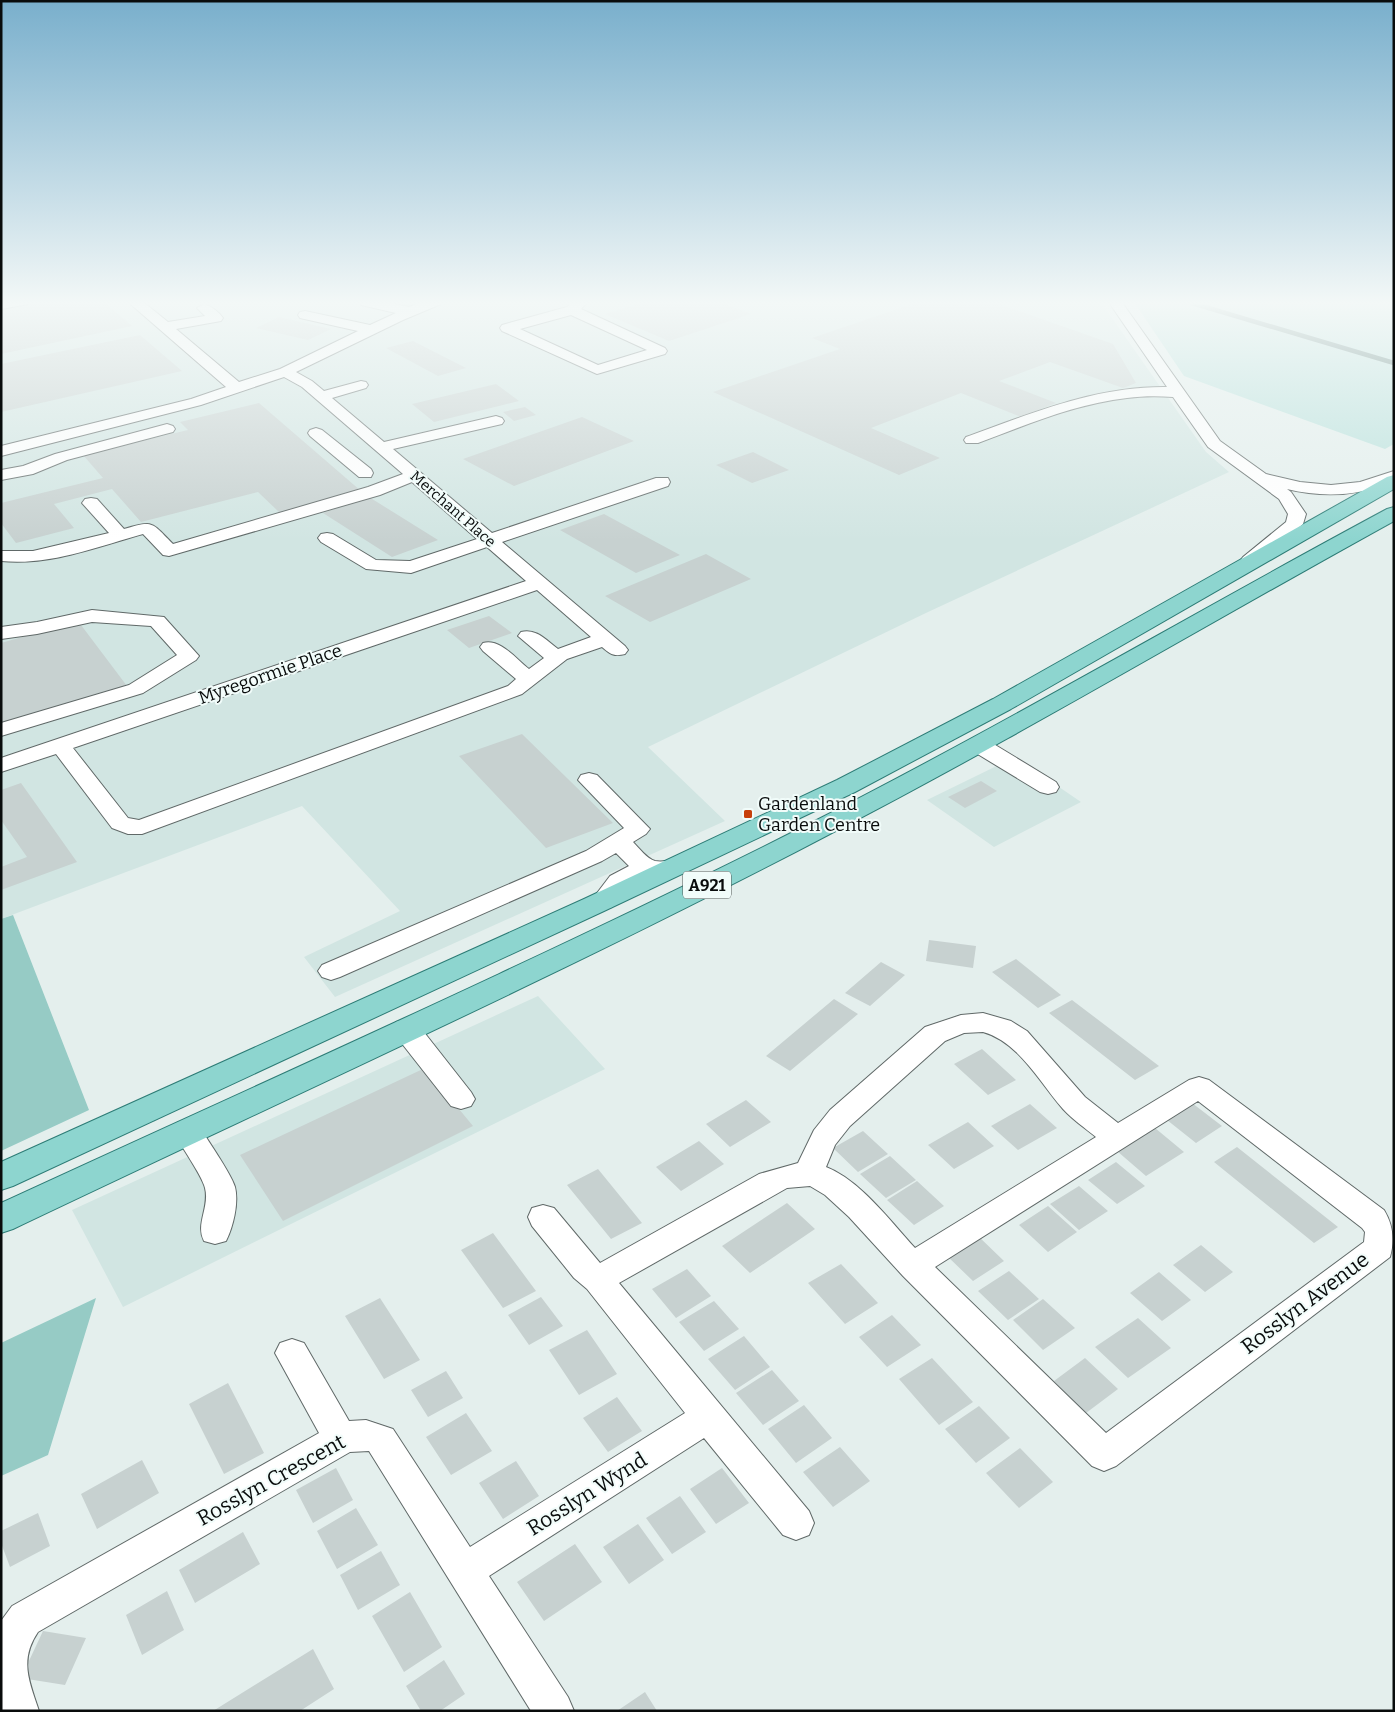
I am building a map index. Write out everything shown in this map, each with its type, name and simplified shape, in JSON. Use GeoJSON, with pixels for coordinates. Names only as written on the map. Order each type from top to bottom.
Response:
{"type":"FeatureCollection","features":[{"type":"Feature","properties":{"kind":"main road","name":"A921"},"geometry":{"type":"LineString","coordinates":[[1,1177],[603,901],[846,786],[985,713],[1394,482]]}},
{"type":"Feature","properties":{"kind":"main road","name":"A921"},"geometry":{"type":"LineString","coordinates":[[1,1219],[547,963],[815,832],[979,745],[1394,513]]}},
{"type":"Feature","properties":{"kind":"street"},"geometry":{"type":"LineString","coordinates":[[228,381],[236,388]]}},
{"type":"Feature","properties":{"kind":"street"},"geometry":{"type":"LineString","coordinates":[[1,451],[196,402],[258,381]]}},
{"type":"Feature","properties":{"kind":"street","name":"Merchant Place"},"geometry":{"type":"LineString","coordinates":[[301,381],[612,645]]}},
{"type":"Feature","properties":{"kind":"street"},"geometry":{"type":"LineString","coordinates":[[1170,381],[1214,444],[1285,496],[1297,514],[1294,524],[1234,574]]}},
{"type":"Feature","properties":{"kind":"street"},"geometry":{"type":"LineString","coordinates":[[321,396],[361,385]]}},
{"type":"Feature","properties":{"kind":"street"},"geometry":{"type":"LineString","coordinates":[[972,440],[1050,412],[1108,396],[1129,392],[1178,392]]}},
{"type":"Feature","properties":{"kind":"street"},"geometry":{"type":"LineString","coordinates":[[381,447],[496,421]]}},
{"type":"Feature","properties":{"kind":"street"},"geometry":{"type":"LineString","coordinates":[[353,424],[310,428],[365,473]]}},
{"type":"Feature","properties":{"kind":"street"},"geometry":{"type":"LineString","coordinates":[[1,475],[27,470],[61,456],[168,430]]}},
{"type":"Feature","properties":{"kind":"street"},"geometry":{"type":"LineString","coordinates":[[1253,472],[1300,488],[1335,491],[1368,486],[1394,476]]}},
{"type":"Feature","properties":{"kind":"street"},"geometry":{"type":"LineString","coordinates":[[1,556],[18,559],[38,556],[147,528],[168,551],[374,491],[414,476]]}},
{"type":"Feature","properties":{"kind":"street"},"geometry":{"type":"LineString","coordinates":[[327,538],[372,565],[411,567],[662,482]]}},
{"type":"Feature","properties":{"kind":"street"},"geometry":{"type":"LineString","coordinates":[[91,503],[120,535]]}},
{"type":"Feature","properties":{"kind":"street","name":"Myregormie Place"},"geometry":{"type":"LineString","coordinates":[[1,765],[539,583]]}},
{"type":"Feature","properties":{"kind":"street"},"geometry":{"type":"LineString","coordinates":[[1,633],[37,628],[92,616],[157,621],[189,656],[136,689],[1,730]]}},
{"type":"Feature","properties":{"kind":"street"},"geometry":{"type":"LineString","coordinates":[[528,636],[556,658]]}},
{"type":"Feature","properties":{"kind":"street"},"geometry":{"type":"LineString","coordinates":[[60,745],[120,823],[128,827],[142,826],[515,690],[529,679],[490,647]]}},
{"type":"Feature","properties":{"kind":"street"},"geometry":{"type":"LineString","coordinates":[[979,745],[1048,787]]}},
{"type":"Feature","properties":{"kind":"street"},"geometry":{"type":"LineString","coordinates":[[331,970],[594,856],[638,829],[589,780]]}},
{"type":"Feature","properties":{"kind":"street"},"geometry":{"type":"LineString","coordinates":[[619,842],[646,867],[659,870],[676,866]]}},
{"type":"Feature","properties":{"kind":"street"},"geometry":{"type":"LineString","coordinates":[[603,901],[619,881],[641,869],[641,864]]}},
{"type":"Feature","properties":{"kind":"street"},"geometry":{"type":"LineString","coordinates":[[598,1280],[770,1182],[789,1174],[809,1174],[824,1179],[846,1196],[913,1265],[1117,1138],[1076,1104],[1028,1047],[1012,1034],[996,1025],[976,1022],[954,1025],[935,1034],[840,1118],[824,1138],[816,1153],[809,1174]]}},
{"type":"Feature","properties":{"kind":"street"},"geometry":{"type":"LineString","coordinates":[[406,1029],[462,1099]]}},
{"type":"Feature","properties":{"kind":"street","name":"Rosslyn Avenue"},"geometry":{"type":"LineString","coordinates":[[913,1265],[1104,1455],[1379,1248],[1380,1231],[1373,1219],[1199,1087],[1117,1138]]}},
{"type":"Feature","properties":{"kind":"street"},"geometry":{"type":"LineString","coordinates":[[187,1131],[220,1187],[221,1202],[215,1232]]}},
{"type":"Feature","properties":{"kind":"street"},"geometry":{"type":"LineString","coordinates":[[543,1217],[585,1269],[598,1280],[796,1523]]}},
{"type":"Feature","properties":{"kind":"street"},"geometry":{"type":"LineString","coordinates":[[292,1353],[341,1439]]}},
{"type":"Feature","properties":{"kind":"street","name":"Rosslyn Wynd"},"geometry":{"type":"LineString","coordinates":[[466,1571],[708,1417]]}},
{"type":"Feature","properties":{"kind":"street","name":"Rosslyn Crescent"},"geometry":{"type":"LineString","coordinates":[[19,1711],[6,1674],[3,1644],[13,1630],[25,1619],[341,1439],[356,1434],[368,1434],[381,1440],[554,1711]]}},
{"type":"Feature","properties":{"kind":"lane"},"geometry":{"type":"LineString","coordinates":[[529,679],[556,658],[612,645]]}},
{"type":"Feature","properties":{"kind":"shaded area"},"geometry":{"type":"Polygon","coordinates":[[[1,381],[1156,381],[1206,452],[1229,472],[928,612],[648,747],[725,821],[335,997],[304,957],[400,911],[302,806],[1,919],[1,381]]]}},
{"type":"Feature","properties":{"kind":"shaded area"},"geometry":{"type":"Polygon","coordinates":[[[1197,381],[1394,381],[1394,444],[1385,449],[1197,381]]]}},
{"type":"Feature","properties":{"kind":"shaded area"},"geometry":{"type":"Polygon","coordinates":[[[1015,757],[1081,802],[994,847],[927,800],[1015,757]]]}},
{"type":"Feature","properties":{"kind":"shaded area"},"geometry":{"type":"Polygon","coordinates":[[[13,915],[89,1110],[1,1151],[1,919],[13,915]]]}},
{"type":"Feature","properties":{"kind":"shaded area"},"geometry":{"type":"Polygon","coordinates":[[[538,996],[605,1069],[123,1307],[72,1210],[538,996]]]}},
{"type":"Feature","properties":{"kind":"shaded area"},"geometry":{"type":"Polygon","coordinates":[[[96,1298],[48,1455],[1,1476],[1,1343],[96,1298]]]}},
{"type":"Feature","properties":{"kind":"building"},"geometry":{"type":"Polygon","coordinates":[[[1,381],[138,381],[1,412],[1,381]]]}},
{"type":"Feature","properties":{"kind":"building"},"geometry":{"type":"Polygon","coordinates":[[[746,381],[999,381],[1056,403],[1021,417],[961,393],[871,428],[940,458],[899,475],[713,392],[746,381]]]}},
{"type":"Feature","properties":{"kind":"building"},"geometry":{"type":"Polygon","coordinates":[[[1103,381],[1135,381],[1136,383],[1123,388],[1103,381]]]}},
{"type":"Feature","properties":{"kind":"building"},"geometry":{"type":"Polygon","coordinates":[[[496,384],[519,401],[434,422],[412,404],[496,384]]]}},
{"type":"Feature","properties":{"kind":"building"},"geometry":{"type":"Polygon","coordinates":[[[259,403],[361,491],[280,513],[258,492],[141,522],[112,489],[54,504],[74,528],[16,543],[1,523],[1,503],[103,478],[83,455],[188,430],[180,422],[259,403]]]}},
{"type":"Feature","properties":{"kind":"building"},"geometry":{"type":"Polygon","coordinates":[[[525,407],[536,415],[514,421],[503,412],[525,407]]]}},
{"type":"Feature","properties":{"kind":"building"},"geometry":{"type":"Polygon","coordinates":[[[582,417],[634,441],[514,486],[463,459],[582,417]]]}},
{"type":"Feature","properties":{"kind":"building"},"geometry":{"type":"Polygon","coordinates":[[[753,452],[789,470],[752,483],[716,465],[753,452]]]}},
{"type":"Feature","properties":{"kind":"building"},"geometry":{"type":"Polygon","coordinates":[[[369,497],[438,540],[392,557],[323,513],[369,497]]]}},
{"type":"Feature","properties":{"kind":"building"},"geometry":{"type":"Polygon","coordinates":[[[604,514],[680,555],[636,573],[560,530],[604,514]]]}},
{"type":"Feature","properties":{"kind":"building"},"geometry":{"type":"Polygon","coordinates":[[[706,554],[751,579],[650,622],[605,596],[706,554]]]}},
{"type":"Feature","properties":{"kind":"building"},"geometry":{"type":"Polygon","coordinates":[[[489,616],[512,633],[469,648],[447,630],[489,616]]]}},
{"type":"Feature","properties":{"kind":"building"},"geometry":{"type":"Polygon","coordinates":[[[78,621],[127,686],[1,725],[1,643],[78,621]]]}},
{"type":"Feature","properties":{"kind":"building"},"geometry":{"type":"Polygon","coordinates":[[[522,734],[613,823],[546,848],[459,756],[522,734]]]}},
{"type":"Feature","properties":{"kind":"building"},"geometry":{"type":"Polygon","coordinates":[[[981,781],[997,791],[965,808],[948,797],[981,781]]]}},
{"type":"Feature","properties":{"kind":"building"},"geometry":{"type":"Polygon","coordinates":[[[21,783],[77,862],[1,890],[1,867],[27,857],[1,820],[1,790],[21,783]]]}},
{"type":"Feature","properties":{"kind":"building"},"geometry":{"type":"Polygon","coordinates":[[[929,940],[976,946],[973,968],[926,961],[929,940]]]}},
{"type":"Feature","properties":{"kind":"building"},"geometry":{"type":"Polygon","coordinates":[[[1016,959],[1061,995],[1038,1008],[992,972],[1016,959]]]}},
{"type":"Feature","properties":{"kind":"building"},"geometry":{"type":"Polygon","coordinates":[[[881,962],[905,975],[870,1006],[845,993],[881,962]]]}},
{"type":"Feature","properties":{"kind":"building"},"geometry":{"type":"Polygon","coordinates":[[[834,999],[858,1014],[790,1071],[766,1056],[834,999]]]}},
{"type":"Feature","properties":{"kind":"building"},"geometry":{"type":"Polygon","coordinates":[[[1072,1000],[1159,1066],[1135,1080],[1049,1013],[1072,1000]]]}},
{"type":"Feature","properties":{"kind":"building"},"geometry":{"type":"Polygon","coordinates":[[[982,1049],[1016,1080],[988,1095],[954,1064],[982,1049]]]}},
{"type":"Feature","properties":{"kind":"building"},"geometry":{"type":"Polygon","coordinates":[[[425,1068],[473,1126],[283,1221],[240,1155],[425,1068]]]}},
{"type":"Feature","properties":{"kind":"building"},"geometry":{"type":"Polygon","coordinates":[[[746,1100],[771,1122],[730,1147],[706,1124],[746,1100]]]}},
{"type":"Feature","properties":{"kind":"building"},"geometry":{"type":"Polygon","coordinates":[[[1192,1103],[1222,1126],[1196,1143],[1167,1120],[1192,1103]]]}},
{"type":"Feature","properties":{"kind":"building"},"geometry":{"type":"Polygon","coordinates":[[[1030,1104],[1057,1128],[1018,1150],[991,1126],[1030,1104]]]}},
{"type":"Feature","properties":{"kind":"building"},"geometry":{"type":"Polygon","coordinates":[[[968,1122],[994,1146],[954,1169],[928,1145],[968,1122]]]}},
{"type":"Feature","properties":{"kind":"building"},"geometry":{"type":"Polygon","coordinates":[[[1155,1128],[1184,1152],[1146,1176],[1117,1151],[1155,1128]]]}},
{"type":"Feature","properties":{"kind":"building"},"geometry":{"type":"Polygon","coordinates":[[[863,1131],[888,1154],[858,1172],[833,1148],[863,1131]]]}},
{"type":"Feature","properties":{"kind":"building"},"geometry":{"type":"Polygon","coordinates":[[[699,1141],[724,1164],[681,1191],[656,1167],[699,1141]]]}},
{"type":"Feature","properties":{"kind":"building"},"geometry":{"type":"Polygon","coordinates":[[[1237,1147],[1338,1227],[1314,1243],[1214,1162],[1237,1147]]]}},
{"type":"Feature","properties":{"kind":"building"},"geometry":{"type":"Polygon","coordinates":[[[890,1156],[916,1180],[886,1198],[860,1174],[890,1156]]]}},
{"type":"Feature","properties":{"kind":"building"},"geometry":{"type":"Polygon","coordinates":[[[1116,1162],[1145,1186],[1117,1204],[1088,1180],[1116,1162]]]}},
{"type":"Feature","properties":{"kind":"building"},"geometry":{"type":"Polygon","coordinates":[[[598,1169],[642,1223],[611,1239],[567,1185],[598,1169]]]}},
{"type":"Feature","properties":{"kind":"building"},"geometry":{"type":"Polygon","coordinates":[[[917,1181],[944,1206],[914,1225],[887,1200],[917,1181]]]}},
{"type":"Feature","properties":{"kind":"building"},"geometry":{"type":"Polygon","coordinates":[[[1079,1186],[1108,1211],[1079,1230],[1050,1204],[1079,1186]]]}},
{"type":"Feature","properties":{"kind":"building"},"geometry":{"type":"Polygon","coordinates":[[[787,1203],[815,1229],[750,1273],[722,1246],[787,1203]]]}},
{"type":"Feature","properties":{"kind":"building"},"geometry":{"type":"Polygon","coordinates":[[[1048,1206],[1077,1232],[1048,1252],[1019,1225],[1048,1206]]]}},
{"type":"Feature","properties":{"kind":"building"},"geometry":{"type":"Polygon","coordinates":[[[493,1233],[536,1291],[503,1308],[461,1250],[493,1233]]]}},
{"type":"Feature","properties":{"kind":"building"},"geometry":{"type":"Polygon","coordinates":[[[976,1234],[1004,1261],[973,1281],[945,1254],[976,1234]]]}},
{"type":"Feature","properties":{"kind":"building"},"geometry":{"type":"Polygon","coordinates":[[[1201,1245],[1233,1272],[1205,1292],[1173,1265],[1201,1245]]]}},
{"type":"Feature","properties":{"kind":"building"},"geometry":{"type":"Polygon","coordinates":[[[841,1264],[878,1303],[845,1324],[808,1283],[841,1264]]]}},
{"type":"Feature","properties":{"kind":"building"},"geometry":{"type":"Polygon","coordinates":[[[687,1269],[711,1296],[676,1318],[652,1289],[687,1269]]]}},
{"type":"Feature","properties":{"kind":"building"},"geometry":{"type":"Polygon","coordinates":[[[1009,1271],[1039,1299],[1008,1320],[978,1291],[1009,1271]]]}},
{"type":"Feature","properties":{"kind":"building"},"geometry":{"type":"Polygon","coordinates":[[[1159,1272],[1191,1300],[1162,1321],[1130,1293],[1159,1272]]]}},
{"type":"Feature","properties":{"kind":"building"},"geometry":{"type":"Polygon","coordinates":[[[541,1297],[563,1326],[529,1345],[508,1315],[541,1297]]]}},
{"type":"Feature","properties":{"kind":"building"},"geometry":{"type":"Polygon","coordinates":[[[380,1298],[420,1360],[384,1379],[345,1316],[380,1298]]]}},
{"type":"Feature","properties":{"kind":"building"},"geometry":{"type":"Polygon","coordinates":[[[1043,1299],[1075,1328],[1043,1350],[1013,1320],[1043,1299]]]}},
{"type":"Feature","properties":{"kind":"building"},"geometry":{"type":"Polygon","coordinates":[[[714,1301],[739,1329],[704,1351],[679,1322],[714,1301]]]}},
{"type":"Feature","properties":{"kind":"building"},"geometry":{"type":"Polygon","coordinates":[[[892,1315],[921,1345],[887,1367],[859,1337],[892,1315]]]}},
{"type":"Feature","properties":{"kind":"building"},"geometry":{"type":"Polygon","coordinates":[[[1138,1318],[1171,1348],[1128,1378],[1095,1347],[1138,1318]]]}},
{"type":"Feature","properties":{"kind":"building"},"geometry":{"type":"Polygon","coordinates":[[[587,1330],[617,1374],[579,1395],[549,1350],[587,1330]]]}},
{"type":"Feature","properties":{"kind":"building"},"geometry":{"type":"Polygon","coordinates":[[[744,1336],[770,1367],[735,1390],[708,1359],[744,1336]]]}},
{"type":"Feature","properties":{"kind":"building"},"geometry":{"type":"Polygon","coordinates":[[[932,1358],[973,1402],[939,1425],[899,1379],[932,1358]]]}},
{"type":"Feature","properties":{"kind":"building"},"geometry":{"type":"Polygon","coordinates":[[[1085,1358],[1118,1389],[1086,1413],[1054,1381],[1085,1358]]]}},
{"type":"Feature","properties":{"kind":"building"},"geometry":{"type":"Polygon","coordinates":[[[772,1370],[799,1401],[763,1425],[736,1393],[772,1370]]]}},
{"type":"Feature","properties":{"kind":"building"},"geometry":{"type":"Polygon","coordinates":[[[446,1371],[463,1398],[428,1417],[411,1390],[446,1371]]]}},
{"type":"Feature","properties":{"kind":"building"},"geometry":{"type":"Polygon","coordinates":[[[228,1383],[264,1453],[224,1474],[189,1404],[228,1383]]]}},
{"type":"Feature","properties":{"kind":"building"},"geometry":{"type":"Polygon","coordinates":[[[617,1397],[642,1431],[608,1452],[583,1418],[617,1397]]]}},
{"type":"Feature","properties":{"kind":"building"},"geometry":{"type":"Polygon","coordinates":[[[804,1405],[832,1438],[796,1463],[768,1429],[804,1405]]]}},
{"type":"Feature","properties":{"kind":"building"},"geometry":{"type":"Polygon","coordinates":[[[979,1406],[1010,1438],[976,1463],[945,1429],[979,1406]]]}},
{"type":"Feature","properties":{"kind":"building"},"geometry":{"type":"Polygon","coordinates":[[[466,1413],[492,1451],[451,1475],[426,1437],[466,1413]]]}},
{"type":"Feature","properties":{"kind":"building"},"geometry":{"type":"Polygon","coordinates":[[[840,1447],[870,1481],[833,1507],[803,1472],[840,1447]]]}},
{"type":"Feature","properties":{"kind":"building"},"geometry":{"type":"Polygon","coordinates":[[[1020,1448],[1053,1482],[1019,1508],[986,1473],[1020,1448]]]}},
{"type":"Feature","properties":{"kind":"building"},"geometry":{"type":"Polygon","coordinates":[[[142,1460],[159,1493],[97,1529],[81,1494],[142,1460]]]}},
{"type":"Feature","properties":{"kind":"building"},"geometry":{"type":"Polygon","coordinates":[[[516,1461],[539,1496],[503,1519],[479,1483],[516,1461]]]}},
{"type":"Feature","properties":{"kind":"building"},"geometry":{"type":"Polygon","coordinates":[[[336,1468],[353,1500],[313,1523],[296,1490],[336,1468]]]}},
{"type":"Feature","properties":{"kind":"building"},"geometry":{"type":"Polygon","coordinates":[[[722,1468],[749,1503],[716,1524],[690,1489],[722,1468]]]}},
{"type":"Feature","properties":{"kind":"building"},"geometry":{"type":"Polygon","coordinates":[[[680,1496],[706,1532],[672,1554],[646,1518],[680,1496]]]}},
{"type":"Feature","properties":{"kind":"building"},"geometry":{"type":"Polygon","coordinates":[[[356,1508],[378,1545],[337,1569],[317,1531],[356,1508]]]}},
{"type":"Feature","properties":{"kind":"building"},"geometry":{"type":"Polygon","coordinates":[[[38,1513],[50,1546],[10,1567],[1,1543],[1,1531],[38,1513]]]}},
{"type":"Feature","properties":{"kind":"building"},"geometry":{"type":"Polygon","coordinates":[[[638,1524],[664,1560],[629,1584],[603,1547],[638,1524]]]}},
{"type":"Feature","properties":{"kind":"building"},"geometry":{"type":"Polygon","coordinates":[[[243,1532],[260,1564],[195,1603],[179,1570],[243,1532]]]}},
{"type":"Feature","properties":{"kind":"building"},"geometry":{"type":"Polygon","coordinates":[[[575,1544],[602,1582],[544,1621],[517,1582],[575,1544]]]}},
{"type":"Feature","properties":{"kind":"building"},"geometry":{"type":"Polygon","coordinates":[[[381,1551],[400,1585],[358,1610],[340,1575],[381,1551]]]}},
{"type":"Feature","properties":{"kind":"building"},"geometry":{"type":"Polygon","coordinates":[[[167,1591],[184,1630],[142,1655],[126,1615],[167,1591]]]}},
{"type":"Feature","properties":{"kind":"building"},"geometry":{"type":"Polygon","coordinates":[[[410,1592],[442,1647],[404,1672],[372,1616],[410,1592]]]}},
{"type":"Feature","properties":{"kind":"building"},"geometry":{"type":"Polygon","coordinates":[[[43,1631],[86,1638],[65,1685],[21,1678],[43,1631]]]}},
{"type":"Feature","properties":{"kind":"building"},"geometry":{"type":"Polygon","coordinates":[[[313,1649],[334,1689],[300,1711],[213,1711],[313,1649]]]}},
{"type":"Feature","properties":{"kind":"building"},"geometry":{"type":"Polygon","coordinates":[[[444,1660],[465,1694],[440,1711],[421,1711],[406,1686],[444,1660]]]}},
{"type":"Feature","properties":{"kind":"building"},"geometry":{"type":"Polygon","coordinates":[[[645,1692],[657,1711],[617,1711],[645,1692]]]}},
{"type":"Feature","properties":{"kind":"place","name":"Gardenland Garden Centre"},"geometry":{"type":"Point","coordinates":[748,814]}}]}
